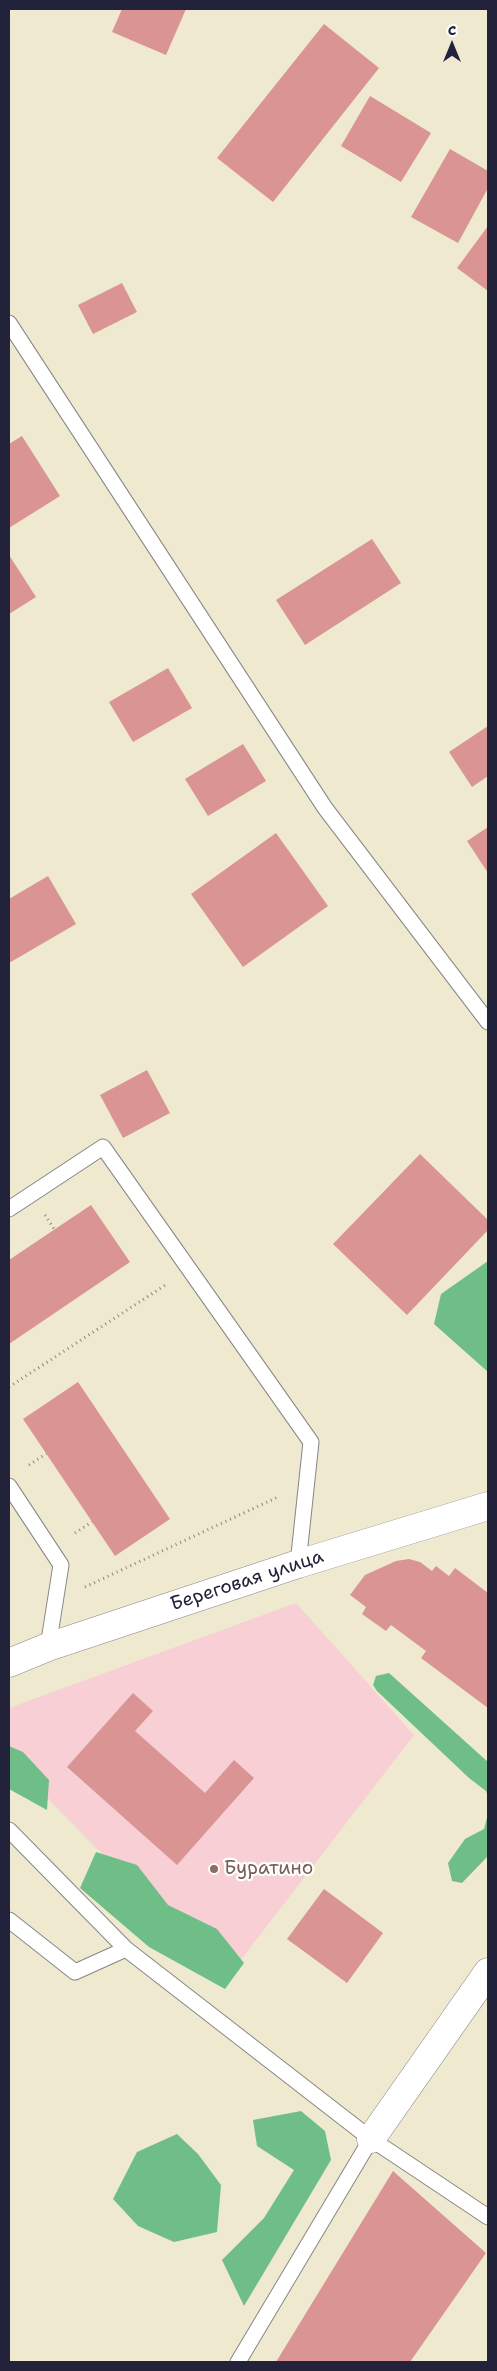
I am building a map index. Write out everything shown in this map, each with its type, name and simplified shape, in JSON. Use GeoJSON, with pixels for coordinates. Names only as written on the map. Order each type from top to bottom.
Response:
{"type":"FeatureCollection","features":[{"type":"Feature","properties":{"kind":"street","name":"Береговая улица"},"geometry":{"type":"LineString","coordinates":[[9,1663],[48,1647],[298,1564],[488,1506]]}},
{"type":"Feature","properties":{"kind":"street"},"geometry":{"type":"LineString","coordinates":[[371,2140],[488,1972]]}},
{"type":"Feature","properties":{"kind":"lane"},"geometry":{"type":"LineString","coordinates":[[9,323],[324,808],[488,1022]]}},
{"type":"Feature","properties":{"kind":"lane"},"geometry":{"type":"LineString","coordinates":[[9,1209],[103,1147],[311,1442],[298,1564]]}},
{"type":"Feature","properties":{"kind":"lane"},"geometry":{"type":"LineString","coordinates":[[9,1486],[61,1565],[48,1647]]}},
{"type":"Feature","properties":{"kind":"lane"},"geometry":{"type":"LineString","coordinates":[[9,1830],[126,1949],[371,2140],[488,2217]]}},
{"type":"Feature","properties":{"kind":"lane"},"geometry":{"type":"LineString","coordinates":[[9,1920],[75,1972],[126,1949]]}},
{"type":"Feature","properties":{"kind":"lane"},"geometry":{"type":"LineString","coordinates":[[238,2362],[371,2140]]}},
{"type":"Feature","properties":{"kind":"path"},"geometry":{"type":"LineString","coordinates":[[44,1213],[54,1229]]}},
{"type":"Feature","properties":{"kind":"path"},"geometry":{"type":"LineString","coordinates":[[9,1387],[170,1282]]}},
{"type":"Feature","properties":{"kind":"path"},"geometry":{"type":"LineString","coordinates":[[29,1465],[46,1454]]}},
{"type":"Feature","properties":{"kind":"path"},"geometry":{"type":"LineString","coordinates":[[56,1600],[306,1484]]}},
{"type":"Feature","properties":{"kind":"path"},"geometry":{"type":"LineString","coordinates":[[75,1533],[92,1522]]}},
{"type":"Feature","properties":{"kind":"shaded area","name":"Буратино"},"geometry":{"type":"Polygon","coordinates":[[[296,1603],[414,1735],[226,1979],[9,1760],[9,1708],[296,1603]]]}},
{"type":"Feature","properties":{"kind":"green space"},"geometry":{"type":"Polygon","coordinates":[[[488,1261],[488,1372],[434,1324],[441,1294],[488,1261]]]}},
{"type":"Feature","properties":{"kind":"green space"},"geometry":{"type":"Polygon","coordinates":[[[389,1673],[488,1762],[488,1797],[486,1791],[469,1778],[377,1691],[373,1685],[376,1676],[389,1673]]]}},
{"type":"Feature","properties":{"kind":"green space"},"geometry":{"type":"Polygon","coordinates":[[[9,1746],[23,1752],[49,1780],[47,1810],[9,1789],[9,1746]]]}},
{"type":"Feature","properties":{"kind":"green space"},"geometry":{"type":"Polygon","coordinates":[[[488,1814],[488,1856],[462,1883],[452,1881],[448,1863],[465,1839],[484,1829],[488,1814]]]}},
{"type":"Feature","properties":{"kind":"green space"},"geometry":{"type":"Polygon","coordinates":[[[96,1852],[137,1865],[168,1905],[217,1929],[244,1963],[225,1989],[149,1947],[80,1888],[96,1852]]]}},
{"type":"Feature","properties":{"kind":"green space"},"geometry":{"type":"Polygon","coordinates":[[[301,2111],[325,2131],[331,2160],[244,2306],[222,2260],[264,2218],[294,2170],[257,2146],[253,2120],[301,2111]]]}},
{"type":"Feature","properties":{"kind":"green space"},"geometry":{"type":"Polygon","coordinates":[[[177,2134],[198,2154],[221,2185],[217,2232],[174,2242],[138,2226],[113,2199],[137,2152],[177,2134]]]}},
{"type":"Feature","properties":{"kind":"building"},"geometry":{"type":"Polygon","coordinates":[[[122,9],[186,9],[166,55],[112,32],[122,9]]]}},
{"type":"Feature","properties":{"kind":"building"},"geometry":{"type":"Polygon","coordinates":[[[324,24],[379,68],[273,202],[217,158],[324,24]]]}},
{"type":"Feature","properties":{"kind":"building"},"geometry":{"type":"Polygon","coordinates":[[[370,96],[431,133],[401,182],[341,146],[370,96]]]}},
{"type":"Feature","properties":{"kind":"building"},"geometry":{"type":"Polygon","coordinates":[[[450,149],[488,171],[488,188],[458,243],[411,217],[450,149]]]}},
{"type":"Feature","properties":{"kind":"building"},"geometry":{"type":"Polygon","coordinates":[[[488,226],[488,291],[457,268],[488,226]]]}},
{"type":"Feature","properties":{"kind":"building"},"geometry":{"type":"Polygon","coordinates":[[[122,283],[137,312],[93,334],[78,305],[122,283]]]}},
{"type":"Feature","properties":{"kind":"building"},"geometry":{"type":"Polygon","coordinates":[[[22,436],[60,496],[9,528],[9,444],[22,436]]]}},
{"type":"Feature","properties":{"kind":"building"},"geometry":{"type":"Polygon","coordinates":[[[372,539],[401,583],[305,645],[276,600],[372,539]]]}},
{"type":"Feature","properties":{"kind":"building"},"geometry":{"type":"Polygon","coordinates":[[[9,555],[36,597],[9,614],[9,555]]]}},
{"type":"Feature","properties":{"kind":"building"},"geometry":{"type":"Polygon","coordinates":[[[168,668],[192,708],[133,742],[109,702],[168,668]]]}},
{"type":"Feature","properties":{"kind":"building"},"geometry":{"type":"Polygon","coordinates":[[[488,726],[488,776],[472,787],[449,752],[488,726]]]}},
{"type":"Feature","properties":{"kind":"building"},"geometry":{"type":"Polygon","coordinates":[[[243,744],[266,781],[208,816],[185,779],[243,744]]]}},
{"type":"Feature","properties":{"kind":"building"},"geometry":{"type":"Polygon","coordinates":[[[488,827],[488,873],[467,841],[488,827]]]}},
{"type":"Feature","properties":{"kind":"building"},"geometry":{"type":"Polygon","coordinates":[[[276,833],[328,906],[243,967],[191,894],[276,833]]]}},
{"type":"Feature","properties":{"kind":"building"},"geometry":{"type":"Polygon","coordinates":[[[48,876],[76,924],[9,963],[9,899],[48,876]]]}},
{"type":"Feature","properties":{"kind":"building"},"geometry":{"type":"Polygon","coordinates":[[[147,1070],[170,1113],[123,1138],[100,1095],[147,1070]]]}},
{"type":"Feature","properties":{"kind":"building"},"geometry":{"type":"Polygon","coordinates":[[[420,1154],[488,1220],[488,1230],[407,1315],[333,1244],[420,1154]]]}},
{"type":"Feature","properties":{"kind":"building"},"geometry":{"type":"Polygon","coordinates":[[[91,1205],[130,1262],[9,1344],[9,1260],[91,1205]]]}},
{"type":"Feature","properties":{"kind":"building"},"geometry":{"type":"Polygon","coordinates":[[[78,1382],[170,1519],[115,1556],[23,1419],[78,1382]]]}},
{"type":"Feature","properties":{"kind":"building"},"geometry":{"type":"Polygon","coordinates":[[[409,1559],[420,1562],[432,1571],[436,1566],[449,1576],[455,1568],[488,1593],[488,1708],[421,1658],[426,1651],[391,1625],[386,1631],[362,1614],[366,1607],[350,1595],[365,1575],[396,1561],[409,1559]]]}},
{"type":"Feature","properties":{"kind":"building"},"geometry":{"type":"Polygon","coordinates":[[[133,1693],[153,1711],[135,1731],[205,1793],[234,1760],[254,1778],[177,1865],[67,1767],[133,1693]]]}},
{"type":"Feature","properties":{"kind":"building"},"geometry":{"type":"Polygon","coordinates":[[[324,1889],[383,1933],[347,1983],[287,1939],[324,1889]]]}},
{"type":"Feature","properties":{"kind":"building"},"geometry":{"type":"Polygon","coordinates":[[[393,2171],[486,2253],[410,2362],[276,2362],[393,2171]]]}},
{"type":"Feature","properties":{"kind":"place","name":"Буратино"},"geometry":{"type":"Point","coordinates":[214,1869]}}]}
